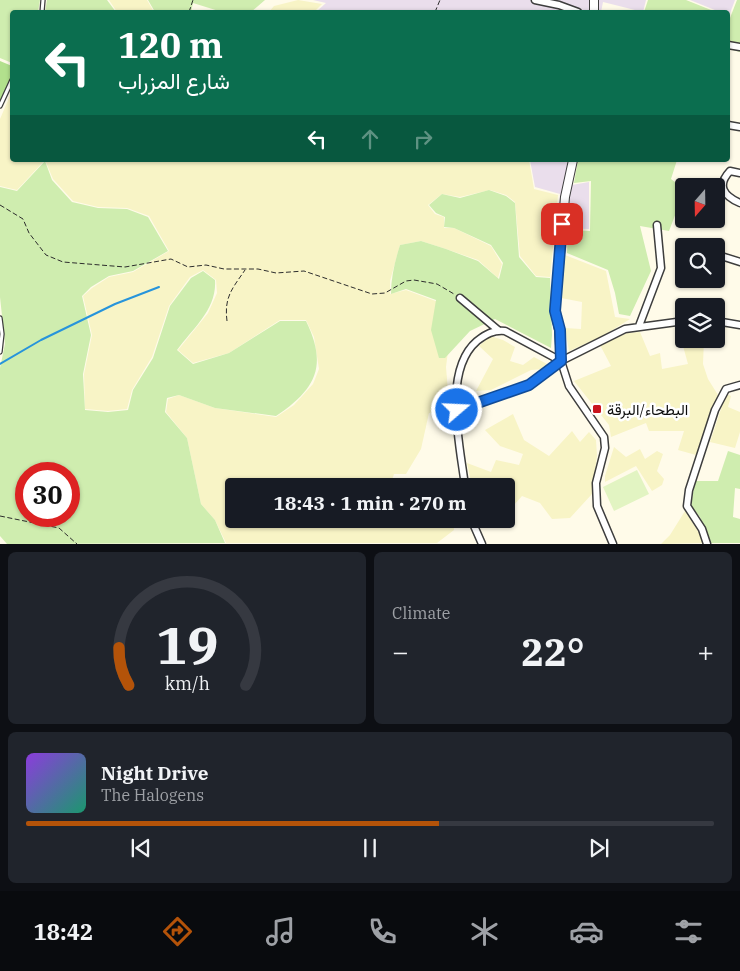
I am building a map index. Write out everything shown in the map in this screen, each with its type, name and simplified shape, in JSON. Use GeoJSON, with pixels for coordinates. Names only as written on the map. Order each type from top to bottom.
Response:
{"type":"FeatureCollection","features":[{"type":"Feature","properties":{"kind":"street"},"geometry":{"type":"LineString","coordinates":[[535,0],[573,10]]}},
{"type":"Feature","properties":{"kind":"street"},"geometry":{"type":"LineString","coordinates":[[573,162],[565,197],[555,311],[560,330],[561,361],[569,386],[604,437],[605,448],[596,483],[597,506],[613,544]]}},
{"type":"Feature","properties":{"kind":"street"},"geometry":{"type":"LineString","coordinates":[[740,173],[730,171],[724,178],[722,186],[728,198],[740,203]]}},
{"type":"Feature","properties":{"kind":"street"},"geometry":{"type":"LineString","coordinates":[[639,326],[661,268],[656,225]]}},
{"type":"Feature","properties":{"kind":"street"},"geometry":{"type":"LineString","coordinates":[[725,257],[740,262]]}},
{"type":"Feature","properties":{"kind":"street"},"geometry":{"type":"LineString","coordinates":[[460,298],[498,330]]}},
{"type":"Feature","properties":{"kind":"street"},"geometry":{"type":"LineString","coordinates":[[457,410],[529,385],[561,361],[625,330],[639,326],[675,322]]}},
{"type":"Feature","properties":{"kind":"street"},"geometry":{"type":"LineString","coordinates":[[725,322],[740,325]]}},
{"type":"Feature","properties":{"kind":"street"},"geometry":{"type":"LineString","coordinates":[[464,478],[457,410],[458,377],[464,355],[487,334],[498,330],[505,331],[561,361]]}},
{"type":"Feature","properties":{"kind":"street"},"geometry":{"type":"LineString","coordinates":[[707,544],[702,529],[687,506],[689,490],[716,410],[726,389],[740,385]]}},
{"type":"Feature","properties":{"kind":"street"},"geometry":{"type":"LineString","coordinates":[[475,528],[482,544]]}},
{"type":"Feature","properties":{"kind":"lane"},"geometry":{"type":"LineString","coordinates":[[0,106],[10,84]]}},
{"type":"Feature","properties":{"kind":"lane"},"geometry":{"type":"LineString","coordinates":[[0,318],[2,334],[0,352]]}},
{"type":"Feature","properties":{"kind":"path"},"geometry":{"type":"LineString","coordinates":[[0,205],[23,219],[39,249],[54,260],[125,267],[171,259],[188,267],[206,265],[224,270],[276,273],[304,271],[372,294],[385,293],[406,281],[414,280],[436,284],[460,298]]}},
{"type":"Feature","properties":{"kind":"path"},"geometry":{"type":"LineString","coordinates":[[227,321],[225,304],[231,289],[245,270]]}},
{"type":"Feature","properties":{"kind":"path"},"geometry":{"type":"LineString","coordinates":[[0,516],[59,528],[77,544]]}},
{"type":"Feature","properties":{"kind":"shaded area"},"geometry":{"type":"Polygon","coordinates":[[[109,0],[147,0],[153,10],[116,10],[109,0]]]}},
{"type":"Feature","properties":{"kind":"shaded area"},"geometry":{"type":"Polygon","coordinates":[[[298,0],[322,4],[316,10],[271,10],[274,6],[298,0]]]}},
{"type":"Feature","properties":{"kind":"shaded area"},"geometry":{"type":"Polygon","coordinates":[[[313,0],[646,0],[644,10],[635,10],[603,2],[601,10],[318,10],[326,3],[313,0]]]}},
{"type":"Feature","properties":{"kind":"shaded area"},"geometry":{"type":"Polygon","coordinates":[[[690,0],[735,0],[730,13],[730,10],[715,10],[690,0]]]}},
{"type":"Feature","properties":{"kind":"shaded area"},"geometry":{"type":"Polygon","coordinates":[[[10,96],[10,162],[43,162],[17,190],[0,186],[0,119],[10,96]]]}},
{"type":"Feature","properties":{"kind":"shaded area"},"geometry":{"type":"Polygon","coordinates":[[[46,162],[529,162],[534,189],[558,195],[550,277],[536,276],[520,256],[515,202],[506,195],[490,190],[460,197],[442,194],[428,205],[435,214],[444,217],[444,228],[454,228],[491,246],[502,264],[498,278],[478,260],[446,249],[421,241],[400,245],[390,281],[390,294],[406,290],[441,303],[448,351],[446,367],[450,416],[429,413],[421,449],[406,474],[394,474],[393,478],[225,478],[225,528],[454,528],[454,530],[437,543],[226,543],[215,520],[201,504],[187,438],[166,412],[168,399],[179,395],[215,408],[276,417],[294,405],[313,384],[319,369],[314,337],[306,320],[280,320],[229,353],[193,363],[178,350],[208,313],[217,293],[216,280],[203,270],[190,277],[169,306],[152,357],[132,390],[127,409],[108,411],[85,409],[84,374],[92,335],[83,296],[109,277],[133,272],[169,251],[149,216],[127,208],[98,207],[73,201],[53,179],[46,162]]]}},
{"type":"Feature","properties":{"kind":"shaded area"},"geometry":{"type":"Polygon","coordinates":[[[530,162],[576,162],[572,185],[589,182],[589,229],[555,228],[560,194],[535,187],[530,162]]]}},
{"type":"Feature","properties":{"kind":"shaded area"},"geometry":{"type":"Polygon","coordinates":[[[565,255],[606,271],[615,317],[630,319],[603,336],[569,351],[565,328],[581,329],[582,302],[561,298],[565,255]]]}},
{"type":"Feature","properties":{"kind":"shaded area"},"geometry":{"type":"Polygon","coordinates":[[[640,332],[650,356],[660,353],[662,369],[688,364],[684,348],[704,348],[703,364],[708,379],[718,395],[696,455],[678,450],[684,431],[649,431],[646,423],[611,437],[609,425],[574,381],[611,366],[600,345],[627,333],[640,332]]]}},
{"type":"Feature","properties":{"kind":"shaded area"},"geometry":{"type":"Polygon","coordinates":[[[490,336],[503,340],[515,347],[510,361],[523,365],[534,357],[547,364],[543,369],[531,370],[491,390],[476,391],[493,359],[479,346],[490,336]]]}},
{"type":"Feature","properties":{"kind":"shaded area"},"geometry":{"type":"Polygon","coordinates":[[[726,394],[731,396],[728,407],[740,412],[740,432],[735,448],[710,442],[726,394]]]}},
{"type":"Feature","properties":{"kind":"shaded area"},"geometry":{"type":"Polygon","coordinates":[[[513,414],[524,440],[549,456],[572,431],[580,442],[589,432],[596,440],[597,456],[592,494],[570,518],[552,519],[540,503],[522,496],[515,504],[515,478],[470,478],[467,463],[491,472],[496,460],[519,465],[523,454],[500,446],[485,430],[513,414]]]}},
{"type":"Feature","properties":{"kind":"shaded area"},"geometry":{"type":"Polygon","coordinates":[[[614,447],[626,457],[640,449],[645,459],[657,451],[663,454],[657,471],[664,479],[662,485],[652,491],[636,466],[605,482],[614,447]]]}},
{"type":"Feature","properties":{"kind":"shaded area"},"geometry":{"type":"Polygon","coordinates":[[[685,511],[703,539],[703,543],[661,544],[670,535],[685,511]]]}},
{"type":"Feature","properties":{"kind":"green space"},"geometry":{"type":"Polygon","coordinates":[[[0,0],[40,0],[38,10],[10,10],[10,62],[0,58],[0,0]]]}},
{"type":"Feature","properties":{"kind":"green space"},"geometry":{"type":"Polygon","coordinates":[[[47,0],[107,0],[114,10],[45,10],[47,0]]]}},
{"type":"Feature","properties":{"kind":"green space"},"geometry":{"type":"Polygon","coordinates":[[[148,0],[265,0],[253,10],[216,10],[193,3],[191,10],[154,10],[148,0]]]}},
{"type":"Feature","properties":{"kind":"green space"},"geometry":{"type":"Polygon","coordinates":[[[648,0],[686,0],[711,10],[645,10],[648,0]]]}},
{"type":"Feature","properties":{"kind":"green space"},"geometry":{"type":"Polygon","coordinates":[[[737,0],[740,0],[740,52],[730,49],[730,18],[737,0]]]}},
{"type":"Feature","properties":{"kind":"green space"},"geometry":{"type":"Polygon","coordinates":[[[0,61],[10,65],[10,80],[0,102],[0,61]]]}},
{"type":"Feature","properties":{"kind":"green space"},"geometry":{"type":"Polygon","coordinates":[[[45,162],[52,180],[72,202],[98,208],[127,209],[148,217],[168,251],[133,271],[109,276],[91,287],[82,296],[91,335],[83,374],[85,410],[108,412],[128,410],[133,390],[153,358],[170,306],[191,278],[203,271],[215,280],[212,300],[203,318],[177,350],[193,364],[229,353],[280,321],[306,321],[313,337],[316,351],[317,364],[314,375],[309,386],[301,396],[276,416],[215,408],[179,395],[167,398],[165,412],[187,438],[201,504],[215,520],[225,543],[7,544],[0,536],[0,368],[5,344],[0,297],[0,187],[17,191],[45,162]]]}},
{"type":"Feature","properties":{"kind":"green space"},"geometry":{"type":"Polygon","coordinates":[[[578,162],[676,162],[671,179],[675,182],[675,215],[669,231],[640,226],[651,271],[630,316],[619,314],[608,270],[567,253],[568,230],[590,231],[591,181],[574,183],[578,162]]]}},
{"type":"Feature","properties":{"kind":"green space"},"geometry":{"type":"Polygon","coordinates":[[[489,190],[506,196],[515,203],[519,257],[536,277],[550,278],[551,348],[495,319],[470,331],[445,358],[439,358],[431,330],[436,300],[406,289],[391,294],[398,251],[400,245],[421,241],[478,261],[499,279],[503,263],[491,245],[454,228],[444,227],[445,217],[436,213],[429,205],[442,194],[460,198],[489,190]]]}},
{"type":"Feature","properties":{"kind":"green space"},"geometry":{"type":"Polygon","coordinates":[[[728,451],[740,455],[740,489],[735,488],[733,517],[740,519],[740,543],[709,543],[700,517],[691,506],[695,481],[718,481],[728,451]]]}},
{"type":"Feature","properties":{"kind":"green space"},"geometry":{"type":"Polygon","coordinates":[[[637,470],[649,494],[614,511],[603,487],[637,470]]]}},
{"type":"Feature","properties":{"kind":"waterway"},"geometry":{"type":"LineString","coordinates":[[0,364],[41,340],[115,304],[159,287]]}},
{"type":"Feature","properties":{"kind":"place","name":"البطحاء/البرقة"},"geometry":{"type":"Point","coordinates":[597,409]}},
{"type":"Feature","properties":{"kind":"route"},"geometry":{"type":"LineString","coordinates":[[457,410],[529,385],[561,361],[560,330],[555,311],[562,224]]}}]}
